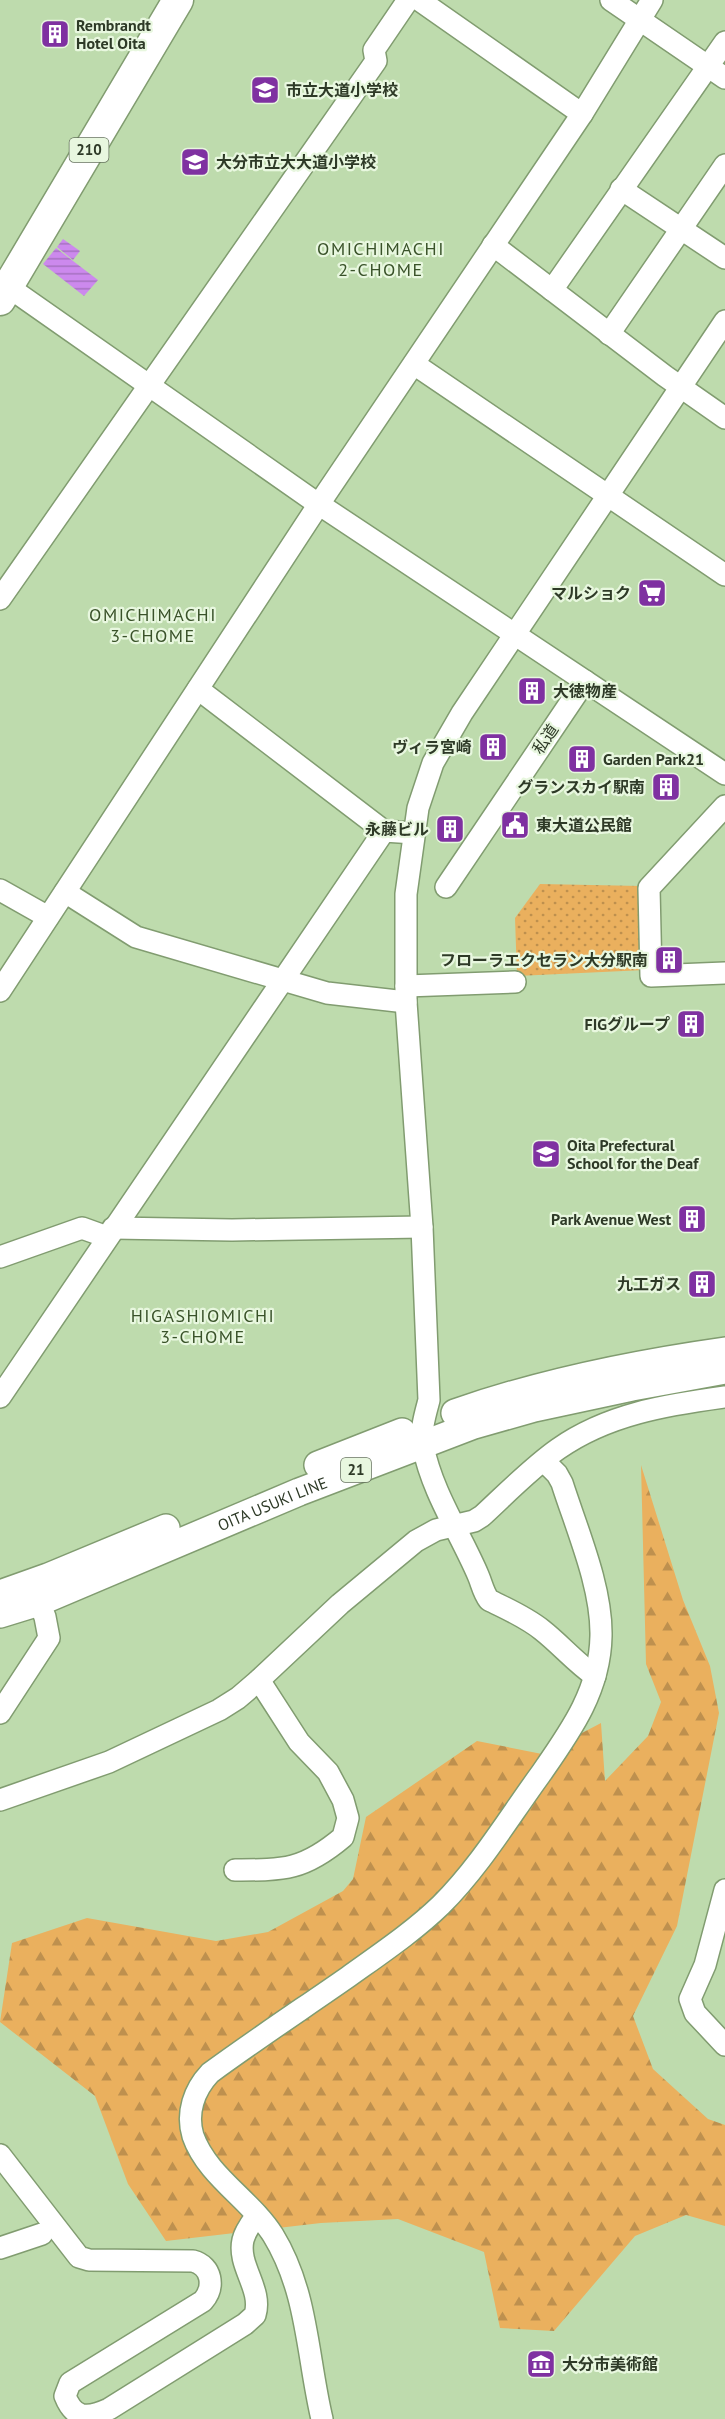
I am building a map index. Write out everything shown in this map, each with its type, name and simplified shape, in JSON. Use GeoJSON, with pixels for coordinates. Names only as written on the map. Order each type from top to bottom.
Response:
{"type":"FeatureCollection","features":[{"type":"Feature","properties":{"kind":"highway","name":"210"},"geometry":{"type":"LineString","coordinates":[[2,283],[154,0]]}},
{"type":"Feature","properties":{"kind":"highway","name":"210"},"geometry":{"type":"LineString","coordinates":[[2,283],[178,0]]}},
{"type":"Feature","properties":{"kind":"main road","name":"OITA USUKI LINE"},"geometry":{"type":"LineString","coordinates":[[0,1614],[39,1602],[299,1492],[490,1401],[638,1364],[725,1351]]}},
{"type":"Feature","properties":{"kind":"main road","name":"OITA USUKI LINE"},"geometry":{"type":"LineString","coordinates":[[0,1594],[423,1434],[474,1425],[534,1408],[633,1387],[725,1370]]}},
{"type":"Feature","properties":{"kind":"street"},"geometry":{"type":"LineString","coordinates":[[0,599],[376,61],[374,50],[408,0]]}},
{"type":"Feature","properties":{"kind":"street"},"geometry":{"type":"LineString","coordinates":[[419,0],[582,114]]}},
{"type":"Feature","properties":{"kind":"street"},"geometry":{"type":"LineString","coordinates":[[611,0],[716,72]]}},
{"type":"Feature","properties":{"kind":"street"},"geometry":{"type":"LineString","coordinates":[[0,991],[319,504],[582,114],[652,0]]}},
{"type":"Feature","properties":{"kind":"street"},"geometry":{"type":"LineString","coordinates":[[552,290],[621,189],[716,72],[725,42]]}},
{"type":"Feature","properties":{"kind":"street"},"geometry":{"type":"LineString","coordinates":[[609,334],[725,165]]}},
{"type":"Feature","properties":{"kind":"street"},"geometry":{"type":"LineString","coordinates":[[621,189],[725,258]]}},
{"type":"Feature","properties":{"kind":"street"},"geometry":{"type":"LineString","coordinates":[[493,246],[681,388],[725,418]]}},
{"type":"Feature","properties":{"kind":"street"},"geometry":{"type":"LineString","coordinates":[[2,283],[319,504],[725,774]]}},
{"type":"Feature","properties":{"kind":"street"},"geometry":{"type":"LineString","coordinates":[[595,1676],[579,1665],[527,1619],[489,1600],[453,1526],[423,1434],[429,1400],[422,1227],[406,994],[406,894],[418,808],[433,763],[462,713],[725,321]]}},
{"type":"Feature","properties":{"kind":"street"},"geometry":{"type":"LineString","coordinates":[[414,364],[725,575]]}},
{"type":"Feature","properties":{"kind":"street","name":"私道"},"geometry":{"type":"LineString","coordinates":[[446,887],[585,681]]}},
{"type":"Feature","properties":{"kind":"street"},"geometry":{"type":"LineString","coordinates":[[198,689],[384,831],[414,833]]}},
{"type":"Feature","properties":{"kind":"street"},"geometry":{"type":"LineString","coordinates":[[725,806],[649,888],[651,976],[725,973]]}},
{"type":"Feature","properties":{"kind":"street"},"geometry":{"type":"LineString","coordinates":[[0,1396],[384,831]]}},
{"type":"Feature","properties":{"kind":"street"},"geometry":{"type":"LineString","coordinates":[[0,890],[48,917]]}},
{"type":"Feature","properties":{"kind":"street"},"geometry":{"type":"LineString","coordinates":[[65,892],[136,937],[327,993],[406,994],[515,982]]}},
{"type":"Feature","properties":{"kind":"street"},"geometry":{"type":"LineString","coordinates":[[0,1257],[82,1228],[110,1233],[422,1227]]}},
{"type":"Feature","properties":{"kind":"street"},"geometry":{"type":"LineString","coordinates":[[0,1800],[109,1762],[219,1710],[259,1680],[340,1604],[416,1541],[436,1530],[482,1516],[543,1461],[569,1443],[632,1413],[725,1397]]}},
{"type":"Feature","properties":{"kind":"street"},"geometry":{"type":"LineString","coordinates":[[322,2419],[304,2313],[297,2287],[279,2247],[257,2215],[218,2174],[196,2143],[191,2126],[191,2111],[198,2088],[210,2073],[389,1947],[442,1904],[483,1858],[582,1711],[595,1676],[601,1636],[597,1600],[562,1483],[557,1474],[543,1461]]}},
{"type":"Feature","properties":{"kind":"street"},"geometry":{"type":"LineString","coordinates":[[0,1713],[49,1638],[39,1602]]}},
{"type":"Feature","properties":{"kind":"street"},"geometry":{"type":"LineString","coordinates":[[235,1870],[290,1868],[310,1860],[343,1838],[348,1818],[343,1800],[328,1772],[299,1742],[259,1680]]}},
{"type":"Feature","properties":{"kind":"street"},"geometry":{"type":"LineString","coordinates":[[725,1890],[705,1965],[690,1999],[695,2013],[725,2045]]}},
{"type":"Feature","properties":{"kind":"street"},"geometry":{"type":"LineString","coordinates":[[0,2155],[79,2258],[193,2261],[204,2266],[209,2273],[210,2288],[202,2301],[70,2383],[65,2396],[73,2412],[80,2417],[89,2418],[109,2409],[245,2324],[255,2315],[257,2298],[242,2246],[245,2235],[257,2215]]}},
{"type":"Feature","properties":{"kind":"street"},"geometry":{"type":"LineString","coordinates":[[0,2248],[42,2234]]}},
{"type":"Feature","properties":{"kind":"green space"},"geometry":{"type":"Polygon","coordinates":[[[540,884],[641,886],[645,970],[517,976],[515,918],[540,884]]]}},
{"type":"Feature","properties":{"kind":"green space"},"geometry":{"type":"Polygon","coordinates":[[[641,1465],[683,1600],[710,1666],[719,1713],[677,1926],[633,2016],[653,2069],[708,2119],[725,2125],[725,2226],[686,2215],[635,2236],[554,2331],[500,2328],[484,2252],[398,2219],[321,2223],[166,2241],[128,2184],[95,2096],[0,2022],[12,1943],[87,1918],[216,1941],[268,1932],[343,1891],[353,1879],[366,1817],[477,1741],[542,1754],[601,1723],[605,1781],[648,1736],[661,1702],[646,1664],[641,1465]]]}},
{"type":"Feature","properties":{"kind":"shaded area"},"geometry":{"type":"Polygon","coordinates":[[[63,239],[80,251],[73,260],[57,247],[63,239]]]}},
{"type":"Feature","properties":{"kind":"shaded area"},"geometry":{"type":"Polygon","coordinates":[[[56,248],[98,280],[84,296],[43,264],[56,248]]]}},
{"type":"Feature","properties":{"kind":"place","name":"Rembrandt Hotel Oita"},"geometry":{"type":"Point","coordinates":[55,34]}},
{"type":"Feature","properties":{"kind":"place","name":"市立大道小学校"},"geometry":{"type":"Point","coordinates":[265,90]}},
{"type":"Feature","properties":{"kind":"place","name":"大分市立大大道小学校"},"geometry":{"type":"Point","coordinates":[195,162]}},
{"type":"Feature","properties":{"kind":"place","name":"マルショク"},"geometry":{"type":"Point","coordinates":[652,593]}},
{"type":"Feature","properties":{"kind":"place","name":"大徳物産"},"geometry":{"type":"Point","coordinates":[532,691]}},
{"type":"Feature","properties":{"kind":"place","name":"ヴィラ宮崎"},"geometry":{"type":"Point","coordinates":[493,747]}},
{"type":"Feature","properties":{"kind":"place","name":"Garden Park21"},"geometry":{"type":"Point","coordinates":[582,759]}},
{"type":"Feature","properties":{"kind":"place","name":"グランスカイ駅南"},"geometry":{"type":"Point","coordinates":[666,787]}},
{"type":"Feature","properties":{"kind":"place","name":"東大道公民館"},"geometry":{"type":"Point","coordinates":[515,825]}},
{"type":"Feature","properties":{"kind":"place","name":"永藤ビル"},"geometry":{"type":"Point","coordinates":[450,829]}},
{"type":"Feature","properties":{"kind":"place","name":"フローラエクセラン大分駅南"},"geometry":{"type":"Point","coordinates":[669,960]}},
{"type":"Feature","properties":{"kind":"place","name":"FIGグループ"},"geometry":{"type":"Point","coordinates":[691,1024]}},
{"type":"Feature","properties":{"kind":"place","name":"Oita Prefectural School for the Deaf"},"geometry":{"type":"Point","coordinates":[546,1154]}},
{"type":"Feature","properties":{"kind":"place","name":"Park Avenue West"},"geometry":{"type":"Point","coordinates":[692,1219]}},
{"type":"Feature","properties":{"kind":"place","name":"九工ガス"},"geometry":{"type":"Point","coordinates":[702,1284]}},
{"type":"Feature","properties":{"kind":"place","name":"大分市美術館"},"geometry":{"type":"Point","coordinates":[541,2364]}},
{"type":"Feature","properties":{"kind":"district","name":"OMICHIMACHI 2-CHOME"},"geometry":{"type":"Point","coordinates":[381,259]}},
{"type":"Feature","properties":{"kind":"district","name":"OMICHIMACHI 3-CHOME"},"geometry":{"type":"Point","coordinates":[153,625]}},
{"type":"Feature","properties":{"kind":"district","name":"HIGASHIOMICHI 3-CHOME"},"geometry":{"type":"Point","coordinates":[203,1326]}}]}
